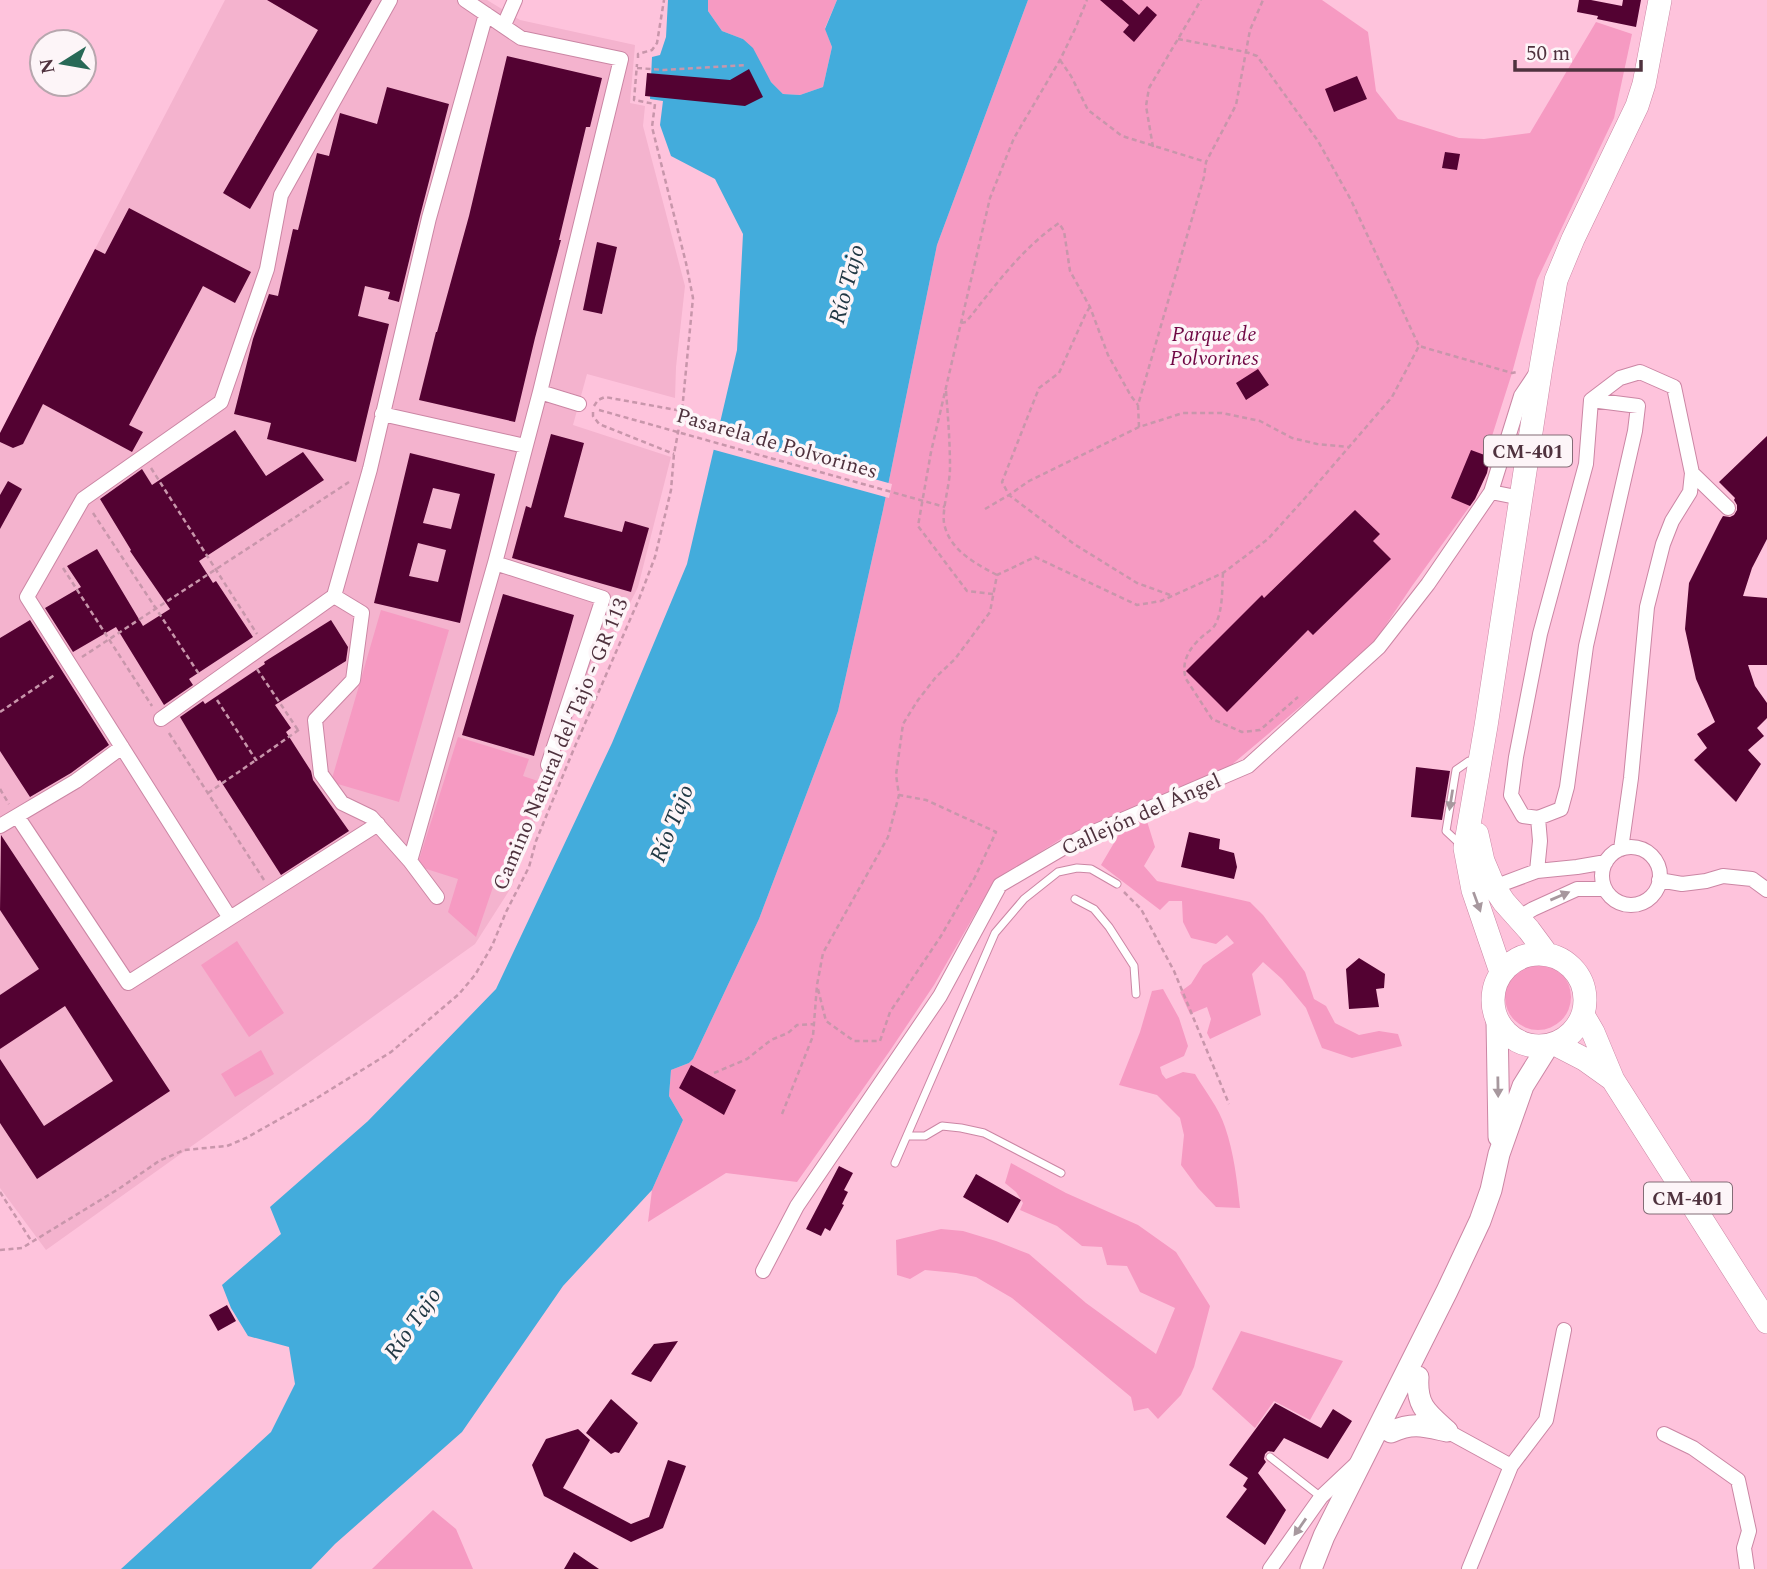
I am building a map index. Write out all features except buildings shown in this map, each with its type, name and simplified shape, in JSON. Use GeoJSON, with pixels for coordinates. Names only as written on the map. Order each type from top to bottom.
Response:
{"type":"FeatureCollection","features":[{"type":"Feature","properties":{"kind":"main road","name":"CM-401"},"geometry":{"type":"LineString","coordinates":[[1501,972],[1473,890],[1465,848],[1541,367],[1556,280],[1637,106],[1644,84],[1660,0]]}},
{"type":"Feature","properties":{"kind":"main road","name":"CM-401"},"geometry":{"type":"LineString","coordinates":[[1472,811],[1483,861],[1494,887],[1546,953],[1559,957],[1579,975],[1586,1001],[1583,1014],[1613,1080],[1767,1322]]}},
{"type":"Feature","properties":{"kind":"main road"},"geometry":{"type":"LineString","coordinates":[[1499,1154],[1497,1020],[1493,1008],[1495,983],[1510,963],[1533,953],[1546,953]]}},
{"type":"Feature","properties":{"kind":"main road"},"geometry":{"type":"LineString","coordinates":[[1311,1569],[1324,1536],[1480,1221],[1491,1190],[1499,1154],[1523,1087],[1552,1045],[1567,1037],[1577,1027],[1583,1014]]}},
{"type":"Feature","properties":{"kind":"main road","name":"CM-401"},"geometry":{"type":"LineString","coordinates":[[1497,1020],[1513,1038],[1524,1044],[1552,1045],[1584,1059],[1613,1080]]}},
{"type":"Feature","properties":{"kind":"main road"},"geometry":{"type":"LineString","coordinates":[[1326,1569],[1347,1519],[1468,1278],[1480,1221]]}},
{"type":"Feature","properties":{"kind":"main road"},"geometry":{"type":"LineString","coordinates":[[1418,1377],[1417,1388],[1421,1405],[1447,1430]]}},
{"type":"Feature","properties":{"kind":"main road"},"geometry":{"type":"LineString","coordinates":[[1391,1432],[1415,1425],[1447,1430]]}},
{"type":"Feature","properties":{"kind":"street"},"geometry":{"type":"LineString","coordinates":[[230,918],[27,597],[83,499],[221,402],[267,269],[281,195],[390,0]]}},
{"type":"Feature","properties":{"kind":"street"},"geometry":{"type":"LineString","coordinates":[[410,861],[495,563],[540,392],[621,59],[521,38],[465,0]]}},
{"type":"Feature","properties":{"kind":"street"},"geometry":{"type":"LineString","coordinates":[[504,25],[515,0]]}},
{"type":"Feature","properties":{"kind":"street"},"geometry":{"type":"LineString","coordinates":[[160,719],[334,596],[370,469],[429,218],[486,14]]}},
{"type":"Feature","properties":{"kind":"street","name":"Callejón del Ángel"},"geometry":{"type":"LineString","coordinates":[[763,1271],[797,1206],[940,996],[1000,885],[1080,838],[1248,766],[1378,647],[1428,584],[1491,492],[1521,396],[1541,367]]}},
{"type":"Feature","properties":{"kind":"street"},"geometry":{"type":"LineString","coordinates":[[1591,400],[1638,406],[1635,431],[1586,646],[1564,798],[1561,809],[1538,818],[1523,816],[1511,795],[1540,634],[1586,464],[1591,400],[1620,379],[1640,372],[1674,387],[1692,473],[1690,492],[1662,544],[1647,607],[1631,778],[1621,849]]}},
{"type":"Feature","properties":{"kind":"street"},"geometry":{"type":"LineString","coordinates":[[540,392],[579,404]]}},
{"type":"Feature","properties":{"kind":"street"},"geometry":{"type":"LineString","coordinates":[[383,414],[525,446]]}},
{"type":"Feature","properties":{"kind":"street"},"geometry":{"type":"LineString","coordinates":[[1692,473],[1728,508]]}},
{"type":"Feature","properties":{"kind":"street"},"geometry":{"type":"LineString","coordinates":[[1491,492],[1521,498]]}},
{"type":"Feature","properties":{"kind":"street"},"geometry":{"type":"LineString","coordinates":[[495,563],[603,598],[548,765]]}},
{"type":"Feature","properties":{"kind":"street"},"geometry":{"type":"LineString","coordinates":[[334,596],[362,613],[353,681],[315,720],[321,774],[342,803],[371,817],[378,824],[437,897]]}},
{"type":"Feature","properties":{"kind":"street"},"geometry":{"type":"LineString","coordinates":[[0,827],[76,781],[122,747]]}},
{"type":"Feature","properties":{"kind":"street"},"geometry":{"type":"LineString","coordinates":[[17,816],[128,983],[378,824]]}},
{"type":"Feature","properties":{"kind":"street"},"geometry":{"type":"LineString","coordinates":[[1537,871],[1540,841],[1538,818]]}},
{"type":"Feature","properties":{"kind":"street"},"geometry":{"type":"LineString","coordinates":[[1621,849],[1640,849],[1649,854],[1659,870],[1657,889],[1644,902],[1626,905],[1610,896],[1605,889],[1602,880],[1606,862],[1621,849]]}},
{"type":"Feature","properties":{"kind":"street"},"geometry":{"type":"LineString","coordinates":[[1494,887],[1537,871],[1606,862]]}},
{"type":"Feature","properties":{"kind":"street"},"geometry":{"type":"LineString","coordinates":[[1659,880],[1682,884],[1723,877],[1752,879],[1767,890]]}},
{"type":"Feature","properties":{"kind":"street"},"geometry":{"type":"LineString","coordinates":[[1518,918],[1577,889],[1605,889]]}},
{"type":"Feature","properties":{"kind":"street"},"geometry":{"type":"LineString","coordinates":[[1469,1569],[1511,1465],[1546,1420],[1564,1330]]}},
{"type":"Feature","properties":{"kind":"street"},"geometry":{"type":"LineString","coordinates":[[1447,1430],[1511,1465]]}},
{"type":"Feature","properties":{"kind":"street"},"geometry":{"type":"LineString","coordinates":[[1664,1434],[1693,1448],[1738,1480],[1749,1531],[1744,1548],[1747,1569]]}},
{"type":"Feature","properties":{"kind":"street"},"geometry":{"type":"LineString","coordinates":[[1270,1569],[1321,1497],[1362,1458]]}},
{"type":"Feature","properties":{"kind":"lane"},"geometry":{"type":"LineString","coordinates":[[1465,848],[1446,831],[1456,770],[1469,761],[1479,763]]}},
{"type":"Feature","properties":{"kind":"lane"},"geometry":{"type":"LineString","coordinates":[[895,1163],[995,933],[1024,899],[1058,872],[1077,868],[1091,869],[1117,884]]}},
{"type":"Feature","properties":{"kind":"lane"},"geometry":{"type":"LineString","coordinates":[[1074,899],[1094,909],[1110,927],[1134,966],[1136,994]]}},
{"type":"Feature","properties":{"kind":"lane"},"geometry":{"type":"LineString","coordinates":[[908,1136],[925,1136],[942,1126],[984,1133],[1061,1173]]}},
{"type":"Feature","properties":{"kind":"lane"},"geometry":{"type":"LineString","coordinates":[[1270,1457],[1321,1497]]}},
{"type":"Feature","properties":{"kind":"path"},"geometry":{"type":"LineString","coordinates":[[664,0],[657,43],[652,50],[638,54],[637,68],[664,71],[746,65]]}},
{"type":"Feature","properties":{"kind":"path"},"geometry":{"type":"LineString","coordinates":[[993,594],[967,591],[918,526],[945,388],[990,198],[1014,138],[1060,60],[1087,0]]}},
{"type":"Feature","properties":{"kind":"path"},"geometry":{"type":"LineString","coordinates":[[1153,147],[1146,106],[1149,88],[1201,0]]}},
{"type":"Feature","properties":{"kind":"path"},"geometry":{"type":"LineString","coordinates":[[1139,427],[1138,405],[1204,177],[1206,162],[1236,105],[1250,30],[1263,0]]}},
{"type":"Feature","properties":{"kind":"path"},"geometry":{"type":"LineString","coordinates":[[1178,39],[1257,56],[1318,141],[1351,200],[1419,346],[1512,373],[1541,367]]}},
{"type":"Feature","properties":{"kind":"path"},"geometry":{"type":"LineString","coordinates":[[1060,60],[1072,76],[1088,110],[1122,136],[1206,162]]}},
{"type":"Feature","properties":{"kind":"path","name":"Camino Natural del Tajo - GR 113"},"geometry":{"type":"LineString","coordinates":[[0,1250],[22,1248],[159,1161],[184,1150],[227,1146],[317,1098],[391,1052],[459,994],[475,975],[492,946],[528,867],[573,751],[639,599],[655,557],[671,490],[693,298],[652,127],[655,104],[634,100],[637,68]]}},
{"type":"Feature","properties":{"kind":"path"},"geometry":{"type":"LineString","coordinates":[[961,323],[966,321],[1018,257],[1059,223],[1064,231],[1070,271],[1090,307],[1108,355],[1138,405]]}},
{"type":"Feature","properties":{"kind":"path"},"geometry":{"type":"LineString","coordinates":[[1090,307],[1059,373],[1040,388],[1002,482],[1009,495],[1074,544],[1137,583],[1173,596]]}},
{"type":"Feature","properties":{"kind":"path"},"geometry":{"type":"LineString","coordinates":[[782,1114],[813,1036],[817,985],[823,953],[888,837],[899,795],[896,775],[904,724],[918,700],[955,659],[990,612],[998,575],[1035,557],[1137,605],[1161,601],[1223,573],[1268,539],[1349,447],[1392,397],[1419,346]]}},
{"type":"Feature","properties":{"kind":"path"},"geometry":{"type":"LineString","coordinates":[[945,388],[950,471],[944,523],[953,543],[974,564],[998,575]]}},
{"type":"Feature","properties":{"kind":"path"},"geometry":{"type":"LineString","coordinates":[[674,454],[598,424],[592,408],[598,400],[605,397],[682,411]]}},
{"type":"Feature","properties":{"kind":"path","name":"Pasarela de Polvorines"},"geometry":{"type":"LineString","coordinates":[[599,410],[945,507]]}},
{"type":"Feature","properties":{"kind":"path"},"geometry":{"type":"LineString","coordinates":[[985,509],[1029,481],[1139,427],[1182,413],[1222,413],[1260,421],[1292,438],[1349,447]]}},
{"type":"Feature","properties":{"kind":"path"},"geometry":{"type":"LineString","coordinates":[[144,456],[264,646]]}},
{"type":"Feature","properties":{"kind":"path"},"geometry":{"type":"LineString","coordinates":[[0,712],[370,469]]}},
{"type":"Feature","properties":{"kind":"path"},"geometry":{"type":"LineString","coordinates":[[83,499],[256,760]]}},
{"type":"Feature","properties":{"kind":"path"},"geometry":{"type":"LineString","coordinates":[[1223,573],[1216,625],[1195,643],[1186,657],[1186,679],[1212,719],[1242,732],[1260,730],[1298,697]]}},
{"type":"Feature","properties":{"kind":"path"},"geometry":{"type":"LineString","coordinates":[[249,656],[298,730]]}},
{"type":"Feature","properties":{"kind":"path"},"geometry":{"type":"LineString","coordinates":[[208,793],[315,720]]}},
{"type":"Feature","properties":{"kind":"path"},"geometry":{"type":"LineString","coordinates":[[817,985],[826,1021],[854,1041],[880,1041],[890,1012],[941,936],[975,877],[996,832],[926,800],[899,795]]}},
{"type":"Feature","properties":{"kind":"path"},"geometry":{"type":"LineString","coordinates":[[1117,884],[1141,909],[1174,971],[1229,1104]]}},
{"type":"Feature","properties":{"kind":"path"},"geometry":{"type":"LineString","coordinates":[[714,1073],[747,1059],[771,1040],[788,1033],[797,1024],[814,1024]]}},
{"type":"Feature","properties":{"kind":"path"},"geometry":{"type":"LineString","coordinates":[[0,1192],[32,1242]]}},
{"type":"Feature","properties":{"kind":"shaded area"},"geometry":{"type":"Polygon","coordinates":[[[225,0],[487,0],[520,20],[635,45],[630,103],[645,106],[643,126],[685,286],[675,398],[587,374],[573,425],[671,457],[638,587],[570,724],[512,886],[475,944],[46,1250],[0,1188],[0,433],[225,0]]]}},
{"type":"Feature","properties":{"kind":"green space"},"geometry":{"type":"Polygon","coordinates":[[[708,0],[837,0],[825,28],[832,47],[823,87],[800,95],[783,94],[771,82],[743,39],[722,31],[708,11],[708,0]]]}},
{"type":"Feature","properties":{"kind":"green space","name":"Parque de Polvorines"},"geometry":{"type":"Polygon","coordinates":[[[1028,0],[1322,0],[1368,32],[1376,91],[1398,119],[1459,138],[1484,139],[1530,133],[1596,22],[1632,34],[1614,118],[1537,280],[1486,455],[1490,457],[1487,473],[1475,499],[1371,647],[1229,767],[1064,837],[994,881],[934,985],[797,1182],[726,1173],[648,1222],[652,1190],[683,1120],[669,1096],[671,1070],[693,1059],[759,919],[838,711],[883,510],[937,245],[1028,0]]]}},
{"type":"Feature","properties":{"kind":"green space"},"geometry":{"type":"Polygon","coordinates":[[[381,610],[449,630],[399,802],[331,782],[381,610]]]}},
{"type":"Feature","properties":{"kind":"green space"},"geometry":{"type":"Polygon","coordinates":[[[458,737],[529,759],[523,776],[541,782],[509,884],[494,884],[476,937],[448,912],[458,879],[417,866],[458,737]]]}},
{"type":"Feature","properties":{"kind":"green space"},"geometry":{"type":"Polygon","coordinates":[[[1146,818],[1155,847],[1144,866],[1157,881],[1250,902],[1263,915],[1305,972],[1314,999],[1326,1006],[1335,1023],[1359,1035],[1379,1031],[1398,1034],[1402,1046],[1352,1058],[1322,1048],[1306,1008],[1282,979],[1263,962],[1252,974],[1261,1015],[1210,1039],[1207,1033],[1211,1019],[1207,1007],[1190,1014],[1180,992],[1191,984],[1203,965],[1234,943],[1227,935],[1216,944],[1191,938],[1183,922],[1182,901],[1169,901],[1160,910],[1101,865],[1121,831],[1146,818]]]}},
{"type":"Feature","properties":{"kind":"green space"},"geometry":{"type":"Polygon","coordinates":[[[237,941],[284,1013],[249,1037],[201,965],[237,941]]]}},
{"type":"Feature","properties":{"kind":"green space"},"geometry":{"type":"Polygon","coordinates":[[[1538,964],[1551,967],[1561,974],[1568,984],[1571,997],[1568,1010],[1561,1020],[1551,1027],[1538,1030],[1525,1027],[1515,1020],[1508,1010],[1505,997],[1508,984],[1515,974],[1525,967],[1538,964]]]}},
{"type":"Feature","properties":{"kind":"green space"},"geometry":{"type":"Polygon","coordinates":[[[1163,989],[1179,1018],[1188,1046],[1184,1056],[1160,1067],[1162,1074],[1166,1079],[1183,1072],[1195,1074],[1216,1106],[1231,1147],[1240,1208],[1216,1207],[1181,1165],[1184,1135],[1180,1118],[1157,1095],[1119,1085],[1140,1032],[1152,991],[1163,989]]]}},
{"type":"Feature","properties":{"kind":"green space"},"geometry":{"type":"Polygon","coordinates":[[[261,1050],[274,1074],[235,1097],[221,1074],[261,1050]]]}},
{"type":"Feature","properties":{"kind":"green space"},"geometry":{"type":"Polygon","coordinates":[[[1011,1163],[1066,1193],[1138,1225],[1176,1252],[1210,1306],[1194,1367],[1181,1395],[1158,1419],[1148,1408],[1134,1411],[1131,1397],[1012,1298],[976,1277],[925,1270],[910,1279],[897,1275],[896,1240],[941,1229],[963,1231],[996,1241],[1029,1254],[1086,1303],[1156,1354],[1175,1308],[1140,1292],[1127,1266],[1107,1265],[1102,1247],[1082,1246],[1057,1226],[1020,1210],[1023,1203],[1016,1192],[1005,1183],[1011,1163]]]}},
{"type":"Feature","properties":{"kind":"green space"},"geometry":{"type":"Polygon","coordinates":[[[1241,1331],[1343,1361],[1310,1420],[1274,1401],[1255,1428],[1212,1389],[1241,1331]]]}},
{"type":"Feature","properties":{"kind":"green space"},"geometry":{"type":"Polygon","coordinates":[[[433,1510],[456,1529],[473,1569],[372,1569],[433,1510]]]}},
{"type":"Feature","properties":{"kind":"water","name":"Río Tajo"},"geometry":{"type":"Polygon","coordinates":[[[668,0],[708,0],[708,11],[722,31],[743,39],[753,48],[771,82],[783,94],[800,95],[823,87],[832,47],[825,29],[837,0],[1028,0],[937,245],[883,510],[838,711],[759,919],[693,1059],[671,1070],[669,1096],[683,1120],[652,1190],[563,1286],[462,1432],[335,1544],[311,1569],[121,1569],[271,1432],[295,1384],[289,1347],[248,1336],[231,1308],[222,1285],[281,1234],[270,1207],[368,1121],[496,989],[612,743],[687,564],[737,350],[743,234],[715,179],[671,156],[660,125],[663,101],[650,99],[652,57],[660,55],[666,37],[668,0]]]}},
{"type":"Feature","properties":{"kind":"pier"},"geometry":{"type":"Polygon","coordinates":[[[714,434],[892,484],[889,498],[711,449],[714,434]]]}}]}
